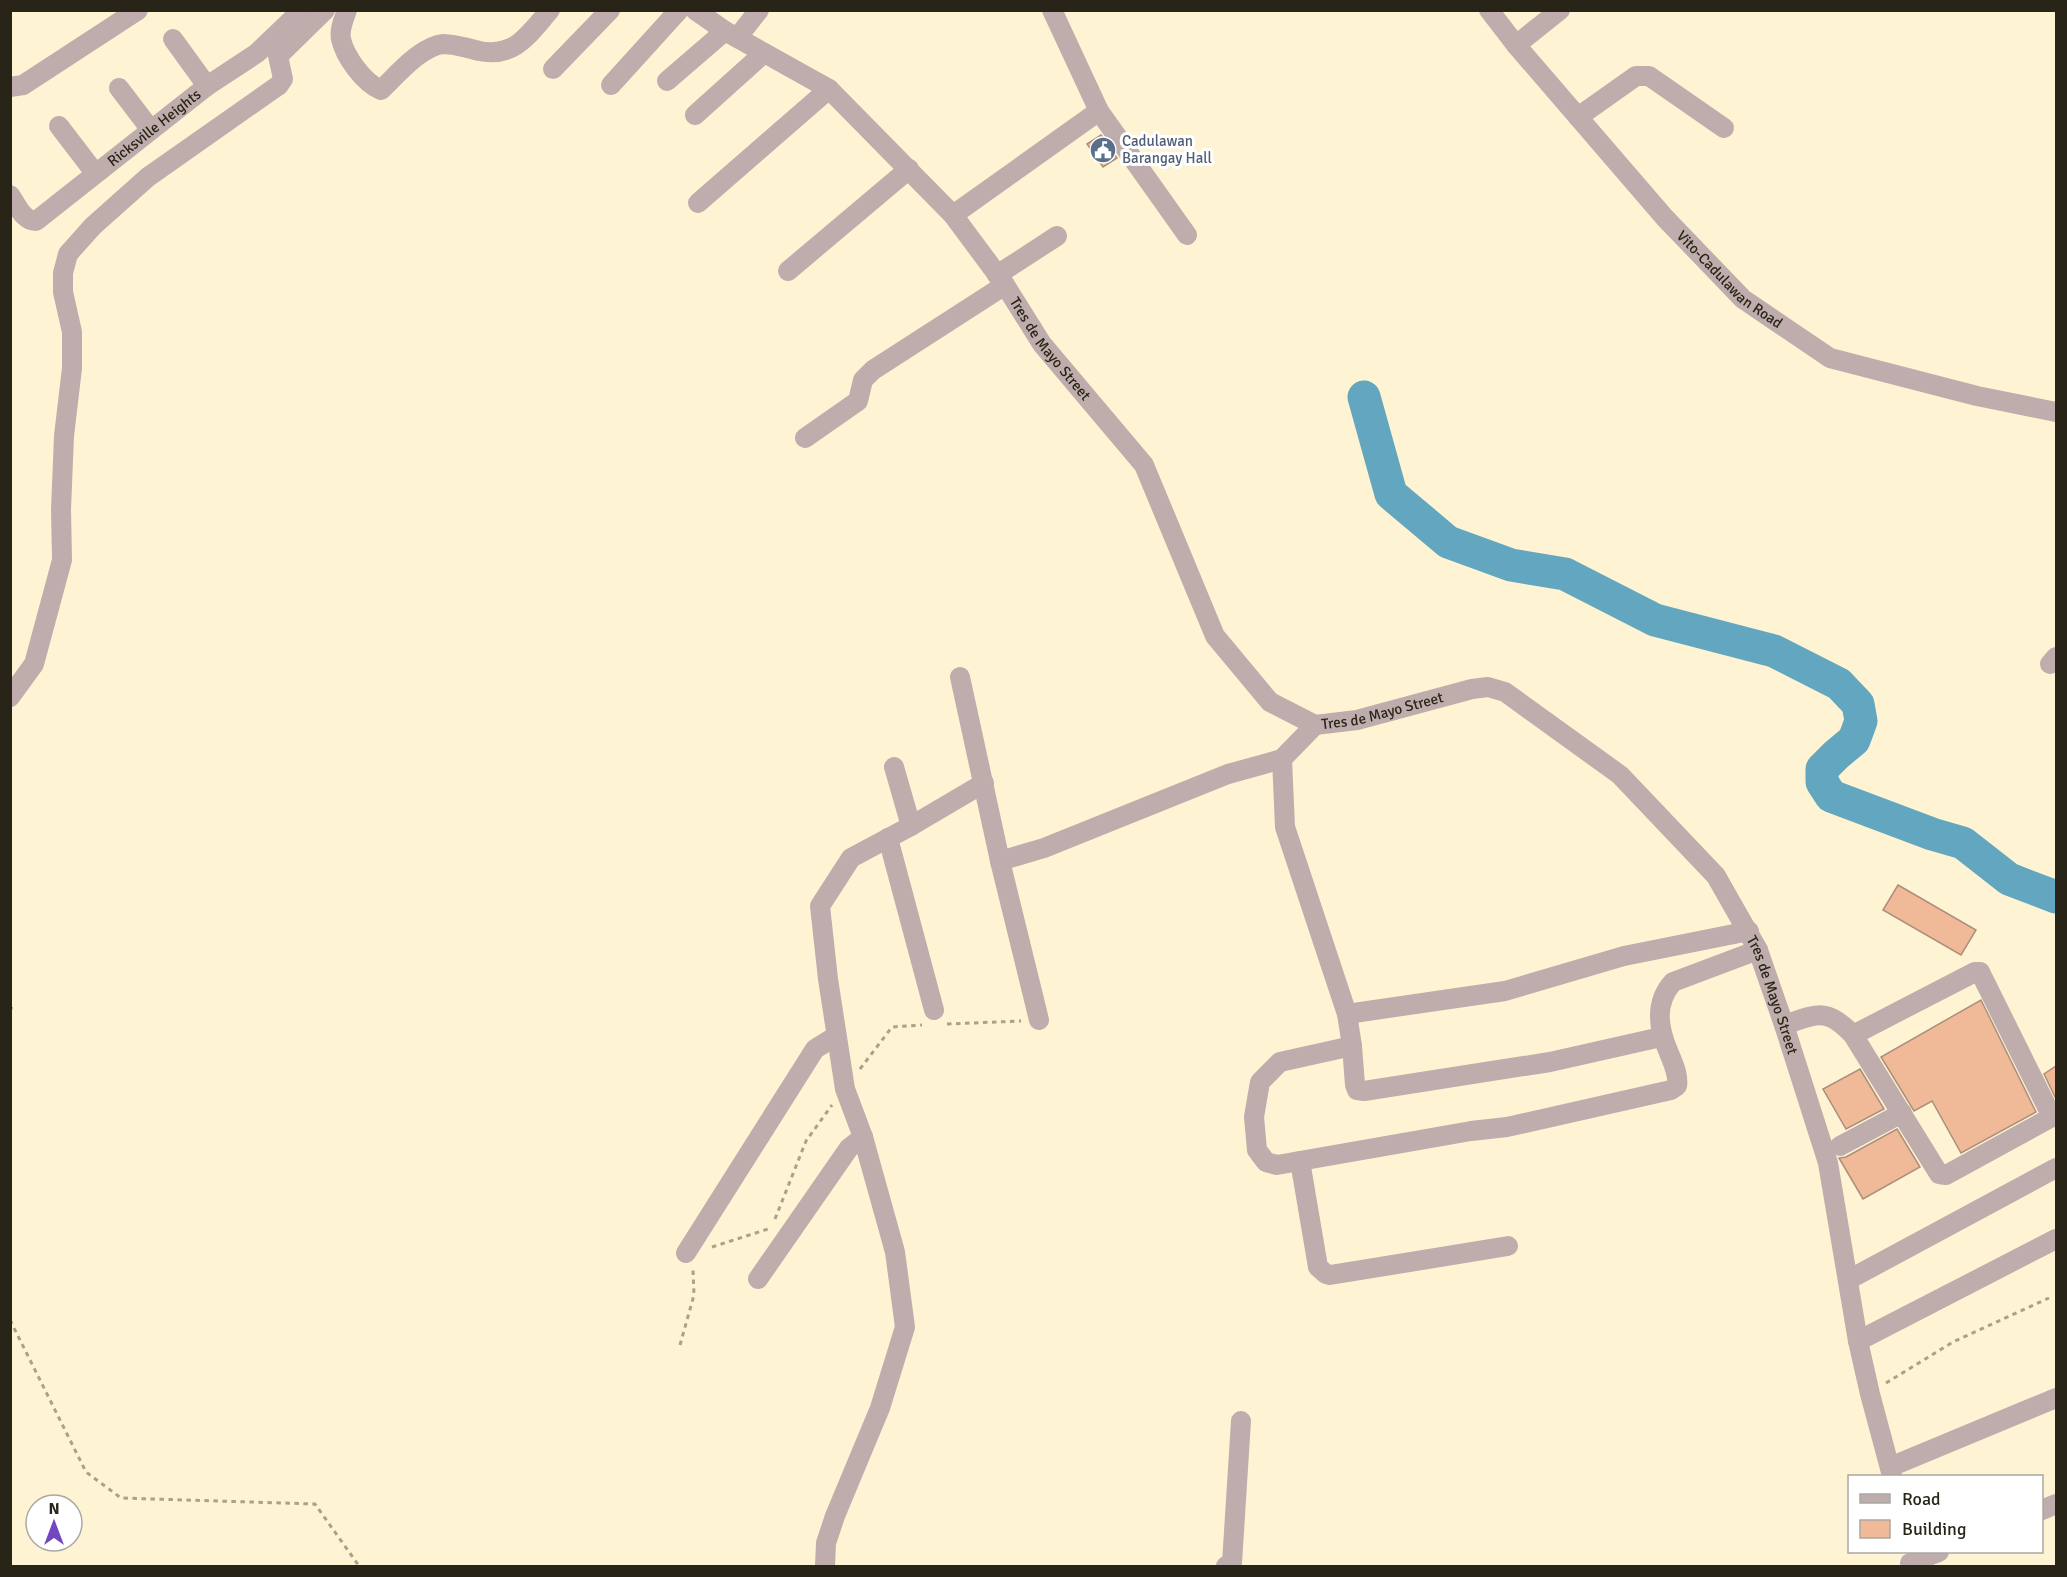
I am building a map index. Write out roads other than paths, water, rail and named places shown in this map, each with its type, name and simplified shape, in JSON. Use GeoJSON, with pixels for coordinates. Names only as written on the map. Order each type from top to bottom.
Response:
{"type":"FeatureCollection","features":[{"type":"Feature","properties":{"kind":"street"},"geometry":{"type":"LineString","coordinates":[[10,87],[23,85],[138,10]]}},
{"type":"Feature","properties":{"kind":"street","name":"Ricksville Heights"},"geometry":{"type":"LineString","coordinates":[[10,195],[26,219],[36,222],[207,86],[257,53],[302,10]]}},
{"type":"Feature","properties":{"kind":"street"},"geometry":{"type":"LineString","coordinates":[[10,697],[34,663],[62,560],[63,446],[72,368],[72,332],[63,292],[63,273],[68,254],[93,226],[148,177],[279,85],[283,79],[278,56],[325,10]]}},
{"type":"Feature","properties":{"kind":"street"},"geometry":{"type":"LineString","coordinates":[[347,10],[341,29],[341,39],[356,69],[372,86],[381,90],[424,51],[442,44],[490,53],[506,52],[523,40],[550,10]]}},
{"type":"Feature","properties":{"kind":"street"},"geometry":{"type":"LineString","coordinates":[[553,69],[610,10]]}},
{"type":"Feature","properties":{"kind":"street"},"geometry":{"type":"LineString","coordinates":[[611,85],[680,10]]}},
{"type":"Feature","properties":{"kind":"street","name":"Tres de Mayo Street"},"geometry":{"type":"LineString","coordinates":[[695,10],[731,35],[829,89],[953,215],[1001,280],[1042,344],[1144,465],[1215,636],[1270,702],[1315,725],[1357,720],[1472,689],[1488,687],[1505,692],[1620,775],[1716,876],[1758,950],[1827,1163],[1858,1341],[1891,1472]]}},
{"type":"Feature","properties":{"kind":"street"},"geometry":{"type":"LineString","coordinates":[[668,81],[731,35],[759,10]]}},
{"type":"Feature","properties":{"kind":"street"},"geometry":{"type":"LineString","coordinates":[[1052,10],[1099,111],[1187,235]]}},
{"type":"Feature","properties":{"kind":"street","name":"Vito-Cadulawan Road"},"geometry":{"type":"LineString","coordinates":[[1489,10],[1516,45],[1665,219],[1743,299],[1830,358],[1977,396],[2056,412]]}},
{"type":"Feature","properties":{"kind":"street"},"geometry":{"type":"LineString","coordinates":[[1516,45],[1560,10]]}},
{"type":"Feature","properties":{"kind":"street"},"geometry":{"type":"LineString","coordinates":[[173,39],[207,86]]}},
{"type":"Feature","properties":{"kind":"street"},"geometry":{"type":"LineString","coordinates":[[695,116],[764,53]]}},
{"type":"Feature","properties":{"kind":"street"},"geometry":{"type":"LineString","coordinates":[[1578,117],[1636,76],[1644,74],[1724,128]]}},
{"type":"Feature","properties":{"kind":"street"},"geometry":{"type":"LineString","coordinates":[[119,88],[151,130]]}},
{"type":"Feature","properties":{"kind":"street"},"geometry":{"type":"LineString","coordinates":[[698,203],[829,89]]}},
{"type":"Feature","properties":{"kind":"street"},"geometry":{"type":"LineString","coordinates":[[953,215],[1099,111]]}},
{"type":"Feature","properties":{"kind":"street"},"geometry":{"type":"LineString","coordinates":[[59,126],[95,173]]}},
{"type":"Feature","properties":{"kind":"street"},"geometry":{"type":"LineString","coordinates":[[788,272],[909,169]]}},
{"type":"Feature","properties":{"kind":"street"},"geometry":{"type":"LineString","coordinates":[[805,438],[858,401],[863,380],[873,370],[1001,280],[1057,236]]}},
{"type":"Feature","properties":{"kind":"street"},"geometry":{"type":"LineString","coordinates":[[960,677],[1038,1020]]}},
{"type":"Feature","properties":{"kind":"street"},"geometry":{"type":"LineString","coordinates":[[1000,861],[1044,848],[1228,774],[1282,759],[1315,725]]}},
{"type":"Feature","properties":{"kind":"street"},"geometry":{"type":"LineString","coordinates":[[1282,759],[1285,827],[1347,1014],[1357,1090],[1365,1091],[1550,1062],[1661,1037]]}},
{"type":"Feature","properties":{"kind":"street"},"geometry":{"type":"LineString","coordinates":[[894,766],[911,826]]}},
{"type":"Feature","properties":{"kind":"street"},"geometry":{"type":"LineString","coordinates":[[825,1566],[826,1543],[829,1534],[880,1408],[905,1327],[895,1252],[863,1137],[844,1089],[820,906],[851,858],[984,783]]}},
{"type":"Feature","properties":{"kind":"street"},"geometry":{"type":"LineString","coordinates":[[888,838],[932,1020]]}},
{"type":"Feature","properties":{"kind":"street"},"geometry":{"type":"LineString","coordinates":[[1347,1014],[1505,991],[1624,956],[1749,931]]}},
{"type":"Feature","properties":{"kind":"street"},"geometry":{"type":"LineString","coordinates":[[1352,1046],[1280,1062],[1260,1083],[1254,1117],[1257,1150],[1266,1162],[1277,1166],[1471,1131],[1508,1127],[1671,1090],[1677,1086],[1678,1081],[1661,1037],[1659,1008],[1665,991],[1673,982],[1758,950]]}},
{"type":"Feature","properties":{"kind":"street"},"geometry":{"type":"LineString","coordinates":[[1784,1025],[1819,1014],[1831,1016],[1843,1024],[1853,1035],[1939,1174],[1944,1175],[2051,1118],[2052,1115],[1980,972],[1975,972],[1853,1035]]}},
{"type":"Feature","properties":{"kind":"street"},"geometry":{"type":"LineString","coordinates":[[690,1256],[815,1049],[836,1036]]}},
{"type":"Feature","properties":{"kind":"street"},"geometry":{"type":"LineString","coordinates":[[1840,1146],[1902,1113]]}},
{"type":"Feature","properties":{"kind":"street"},"geometry":{"type":"LineString","coordinates":[[758,1279],[849,1148],[863,1137]]}},
{"type":"Feature","properties":{"kind":"street"},"geometry":{"type":"LineString","coordinates":[[1300,1161],[1318,1267],[1326,1274],[1508,1246]]}},
{"type":"Feature","properties":{"kind":"street"},"geometry":{"type":"LineString","coordinates":[[1848,1280],[2056,1168]]}},
{"type":"Feature","properties":{"kind":"street"},"geometry":{"type":"LineString","coordinates":[[1858,1341],[2056,1239]]}},
{"type":"Feature","properties":{"kind":"street"},"geometry":{"type":"LineString","coordinates":[[1891,1472],[2056,1398]]}},
{"type":"Feature","properties":{"kind":"street"},"geometry":{"type":"LineString","coordinates":[[1226,1566],[1232,1563],[1241,1421]]}},
{"type":"Feature","properties":{"kind":"street"},"geometry":{"type":"LineString","coordinates":[[1910,1560],[1933,1553]]}},
{"type":"Feature","properties":{"kind":"waterway"},"geometry":{"type":"LineString","coordinates":[[1364,397],[1391,494],[1448,542],[1511,565],[1565,574],[1655,620],[1774,651],[1839,684],[1858,704],[1861,721],[1854,740],[1822,769],[1822,782],[1831,796],[1932,834],[1963,843],[2009,879],[2056,897]]}},
{"type":"Feature","properties":{"kind":"place","name":"Cadulawan Barangay Hall"},"geometry":{"type":"Point","coordinates":[1103,150]}}]}
